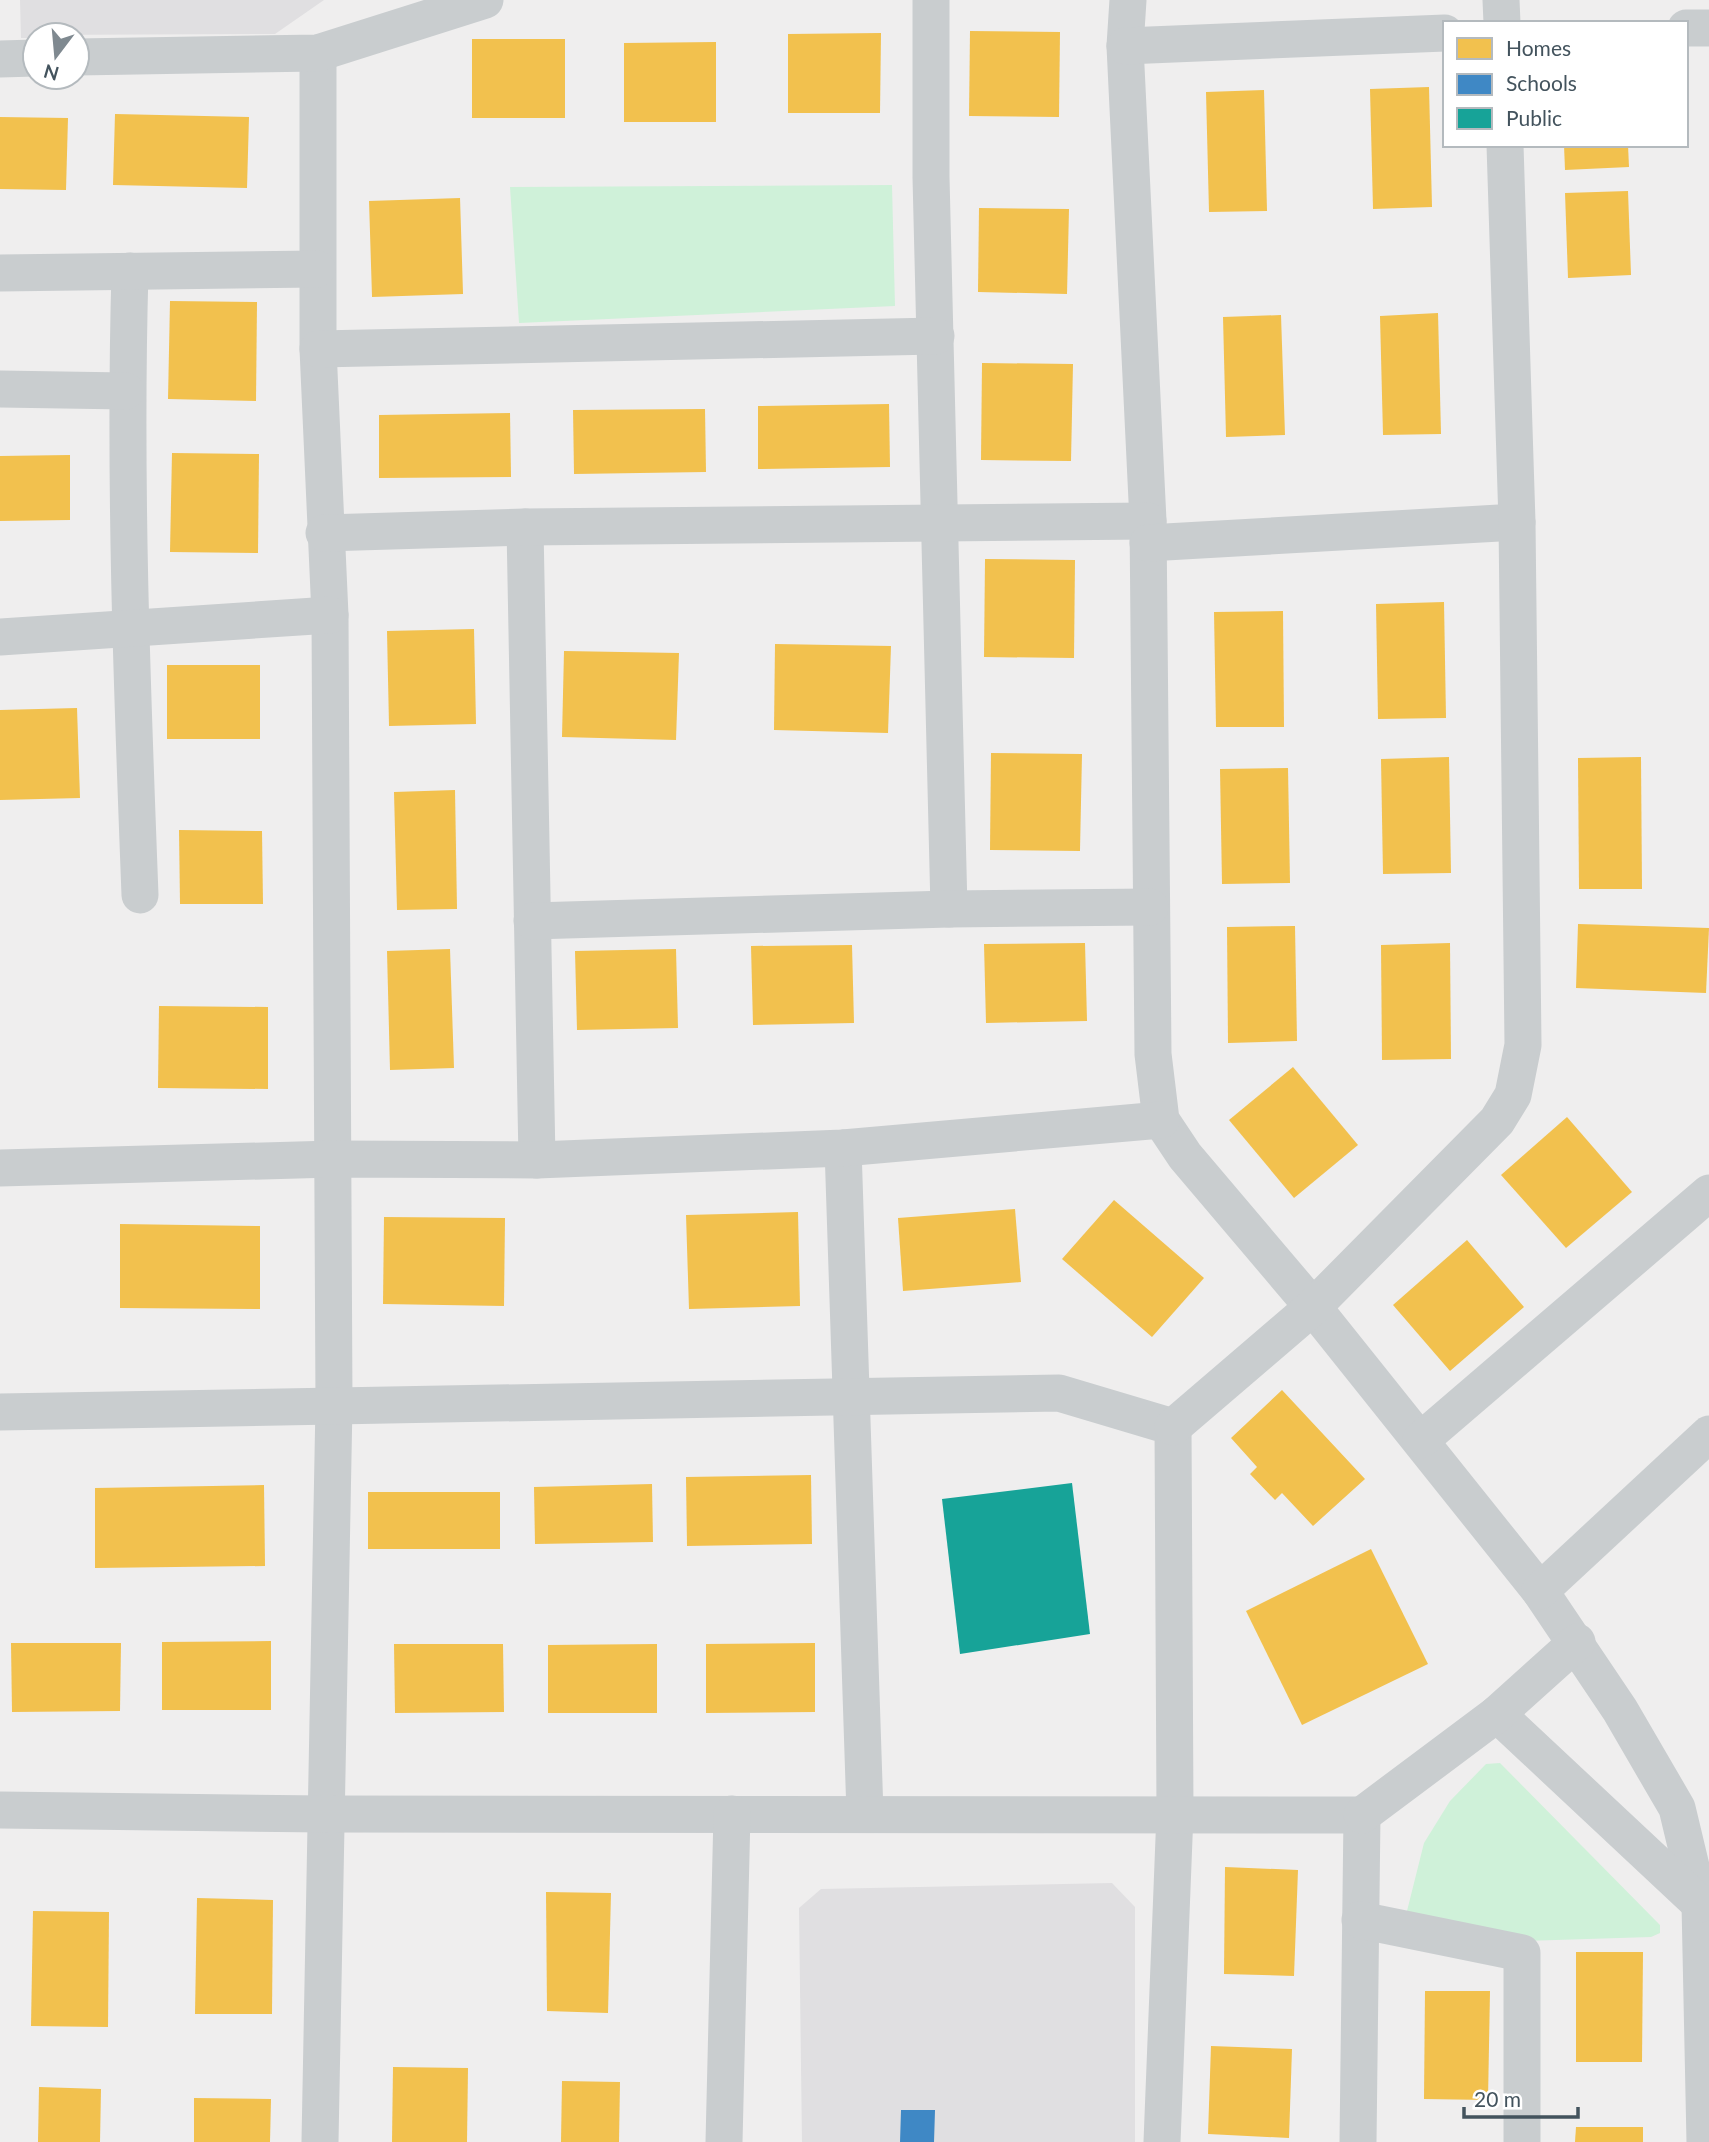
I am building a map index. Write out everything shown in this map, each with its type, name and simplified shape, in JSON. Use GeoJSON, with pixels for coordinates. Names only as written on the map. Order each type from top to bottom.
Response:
{"type":"FeatureCollection","features":[{"type":"Feature","properties":{"kind":"street"},"geometry":{"type":"LineString","coordinates":[[91,57],[318,53],[485,0]]}},
{"type":"Feature","properties":{"kind":"street"},"geometry":{"type":"LineString","coordinates":[[931,0],[931,177],[949,909]]}},
{"type":"Feature","properties":{"kind":"street"},"geometry":{"type":"LineString","coordinates":[[1128,0],[1125,46],[1148,532],[1153,1055],[1161,1120],[1185,1156],[1313,1307],[1540,1591],[1577,1642],[1677,1808],[1700,1904],[1704,2142]]}},
{"type":"Feature","properties":{"kind":"street"},"geometry":{"type":"LineString","coordinates":[[1502,0],[1502,21]]}},
{"type":"Feature","properties":{"kind":"street"},"geometry":{"type":"LineString","coordinates":[[1688,28],[1709,28]]}},
{"type":"Feature","properties":{"kind":"street"},"geometry":{"type":"LineString","coordinates":[[1125,46],[1443,33]]}},
{"type":"Feature","properties":{"kind":"street"},"geometry":{"type":"LineString","coordinates":[[318,53],[318,349],[324,533],[330,615],[334,1404],[324,1814],[320,2142]]}},
{"type":"Feature","properties":{"kind":"street"},"geometry":{"type":"LineString","coordinates":[[0,59],[21,58]]}},
{"type":"Feature","properties":{"kind":"street"},"geometry":{"type":"LineString","coordinates":[[1162,2142],[1175,1813],[1173,1427],[1313,1307],[1497,1121],[1513,1095],[1523,1045],[1517,522],[1505,147]]}},
{"type":"Feature","properties":{"kind":"street"},"geometry":{"type":"LineString","coordinates":[[0,273],[317,269]]}},
{"type":"Feature","properties":{"kind":"street"},"geometry":{"type":"LineString","coordinates":[[130,271],[126,391],[130,630],[140,895]]}},
{"type":"Feature","properties":{"kind":"street"},"geometry":{"type":"LineString","coordinates":[[318,349],[936,336]]}},
{"type":"Feature","properties":{"kind":"street"},"geometry":{"type":"LineString","coordinates":[[0,390],[126,391]]}},
{"type":"Feature","properties":{"kind":"street"},"geometry":{"type":"LineString","coordinates":[[324,533],[525,527],[941,524],[1148,532],[1517,522]]}},
{"type":"Feature","properties":{"kind":"street"},"geometry":{"type":"LineString","coordinates":[[525,527],[537,1160]]}},
{"type":"Feature","properties":{"kind":"street"},"geometry":{"type":"LineString","coordinates":[[0,637],[330,615]]}},
{"type":"Feature","properties":{"kind":"street"},"geometry":{"type":"LineString","coordinates":[[533,921],[1150,906]]}},
{"type":"Feature","properties":{"kind":"street"},"geometry":{"type":"LineString","coordinates":[[0,1168],[333,1159],[537,1160],[843,1148],[1161,1120]]}},
{"type":"Feature","properties":{"kind":"street"},"geometry":{"type":"LineString","coordinates":[[843,1148],[865,1814]]}},
{"type":"Feature","properties":{"kind":"street"},"geometry":{"type":"LineString","coordinates":[[1421,1440],[1709,1193]]}},
{"type":"Feature","properties":{"kind":"street"},"geometry":{"type":"LineString","coordinates":[[0,1412],[1059,1392],[1173,1427]]}},
{"type":"Feature","properties":{"kind":"street"},"geometry":{"type":"LineString","coordinates":[[1540,1591],[1709,1434]]}},
{"type":"Feature","properties":{"kind":"street"},"geometry":{"type":"LineString","coordinates":[[0,1810],[324,1814],[1362,1815],[1497,1714],[1577,1642]]}},
{"type":"Feature","properties":{"kind":"street"},"geometry":{"type":"LineString","coordinates":[[1497,1714],[1700,1904]]}},
{"type":"Feature","properties":{"kind":"street"},"geometry":{"type":"LineString","coordinates":[[724,2142],[732,1814]]}},
{"type":"Feature","properties":{"kind":"street"},"geometry":{"type":"LineString","coordinates":[[1358,2142],[1362,1815]]}},
{"type":"Feature","properties":{"kind":"street"},"geometry":{"type":"LineString","coordinates":[[1360,1920],[1522,1953],[1522,2142]]}},
{"type":"Feature","properties":{"kind":"shaded area"},"geometry":{"type":"Polygon","coordinates":[[[20,0],[324,0],[275,34],[91,35],[91,21],[21,21],[21,38],[20,0]]]}},
{"type":"Feature","properties":{"kind":"shaded area"},"geometry":{"type":"Polygon","coordinates":[[[1112,1883],[1135,1907],[1135,2142],[802,2142],[799,1908],[821,1889],[1112,1883]]]}},
{"type":"Feature","properties":{"kind":"green space"},"geometry":{"type":"Polygon","coordinates":[[[892,185],[895,306],[519,323],[510,187],[892,185]]]}},
{"type":"Feature","properties":{"kind":"green space"},"geometry":{"type":"Polygon","coordinates":[[[1500,1763],[1660,1925],[1660,1933],[1651,1937],[1490,1942],[1406,1915],[1424,1843],[1450,1801],[1486,1764],[1500,1763]]]}},
{"type":"Feature","properties":{"kind":"building: Homes"},"geometry":{"type":"Polygon","coordinates":[[[970,31],[1060,32],[1059,117],[969,116],[970,31]]]}},
{"type":"Feature","properties":{"kind":"building: Homes"},"geometry":{"type":"Polygon","coordinates":[[[881,33],[880,113],[788,113],[788,34],[881,33]]]}},
{"type":"Feature","properties":{"kind":"building: Homes"},"geometry":{"type":"Polygon","coordinates":[[[472,39],[565,39],[565,118],[472,118],[472,39]]]}},
{"type":"Feature","properties":{"kind":"building: Homes"},"geometry":{"type":"Polygon","coordinates":[[[716,42],[716,122],[624,122],[624,43],[716,42]]]}},
{"type":"Feature","properties":{"kind":"building: Homes"},"geometry":{"type":"Polygon","coordinates":[[[1429,87],[1432,207],[1373,209],[1370,89],[1429,87]]]}},
{"type":"Feature","properties":{"kind":"building: Homes"},"geometry":{"type":"Polygon","coordinates":[[[1264,90],[1267,211],[1209,212],[1206,92],[1264,90]]]}},
{"type":"Feature","properties":{"kind":"building: Homes"},"geometry":{"type":"Polygon","coordinates":[[[115,114],[249,117],[247,188],[113,185],[115,114]]]}},
{"type":"Feature","properties":{"kind":"building: Homes"},"geometry":{"type":"Polygon","coordinates":[[[0,117],[68,118],[66,190],[0,189],[0,117]]]}},
{"type":"Feature","properties":{"kind":"building: Homes"},"geometry":{"type":"Polygon","coordinates":[[[1564,147],[1628,147],[1629,167],[1565,170],[1564,147]]]}},
{"type":"Feature","properties":{"kind":"building: Homes"},"geometry":{"type":"Polygon","coordinates":[[[1628,191],[1631,275],[1568,278],[1565,193],[1628,191]]]}},
{"type":"Feature","properties":{"kind":"building: Homes"},"geometry":{"type":"Polygon","coordinates":[[[460,198],[463,294],[372,297],[369,201],[460,198]]]}},
{"type":"Feature","properties":{"kind":"building: Homes"},"geometry":{"type":"Polygon","coordinates":[[[979,208],[1069,209],[1067,294],[978,292],[979,208]]]}},
{"type":"Feature","properties":{"kind":"building: Homes"},"geometry":{"type":"Polygon","coordinates":[[[170,301],[257,302],[256,401],[168,399],[170,301]]]}},
{"type":"Feature","properties":{"kind":"building: Homes"},"geometry":{"type":"Polygon","coordinates":[[[1438,313],[1441,434],[1383,435],[1380,316],[1438,313]]]}},
{"type":"Feature","properties":{"kind":"building: Homes"},"geometry":{"type":"Polygon","coordinates":[[[1281,315],[1285,435],[1226,437],[1223,317],[1281,315]]]}},
{"type":"Feature","properties":{"kind":"building: Homes"},"geometry":{"type":"Polygon","coordinates":[[[982,363],[1073,364],[1071,461],[981,460],[982,363]]]}},
{"type":"Feature","properties":{"kind":"building: Homes"},"geometry":{"type":"Polygon","coordinates":[[[889,404],[890,467],[758,469],[758,406],[889,404]]]}},
{"type":"Feature","properties":{"kind":"building: Homes"},"geometry":{"type":"Polygon","coordinates":[[[705,409],[706,472],[574,474],[573,410],[705,409]]]}},
{"type":"Feature","properties":{"kind":"building: Homes"},"geometry":{"type":"Polygon","coordinates":[[[510,413],[511,477],[379,478],[379,415],[510,413]]]}},
{"type":"Feature","properties":{"kind":"building: Homes"},"geometry":{"type":"Polygon","coordinates":[[[172,453],[259,454],[258,553],[170,552],[172,453]]]}},
{"type":"Feature","properties":{"kind":"building: Homes"},"geometry":{"type":"Polygon","coordinates":[[[70,455],[70,520],[0,521],[0,456],[70,455]]]}},
{"type":"Feature","properties":{"kind":"building: Homes"},"geometry":{"type":"Polygon","coordinates":[[[985,559],[1075,560],[1074,658],[984,657],[985,559]]]}},
{"type":"Feature","properties":{"kind":"building: Homes"},"geometry":{"type":"Polygon","coordinates":[[[1444,602],[1446,718],[1378,719],[1376,604],[1444,602]]]}},
{"type":"Feature","properties":{"kind":"building: Homes"},"geometry":{"type":"Polygon","coordinates":[[[1283,611],[1284,727],[1216,727],[1214,612],[1283,611]]]}},
{"type":"Feature","properties":{"kind":"building: Homes"},"geometry":{"type":"Polygon","coordinates":[[[474,629],[476,724],[389,726],[387,631],[474,629]]]}},
{"type":"Feature","properties":{"kind":"building: Homes"},"geometry":{"type":"Polygon","coordinates":[[[775,644],[891,646],[888,733],[774,730],[775,644]]]}},
{"type":"Feature","properties":{"kind":"building: Homes"},"geometry":{"type":"Polygon","coordinates":[[[564,651],[679,653],[676,740],[562,737],[564,651]]]}},
{"type":"Feature","properties":{"kind":"building: Homes"},"geometry":{"type":"Polygon","coordinates":[[[167,665],[260,665],[260,739],[167,739],[167,665]]]}},
{"type":"Feature","properties":{"kind":"building: Homes"},"geometry":{"type":"Polygon","coordinates":[[[77,708],[80,798],[0,800],[0,710],[77,708]]]}},
{"type":"Feature","properties":{"kind":"building: Homes"},"geometry":{"type":"Polygon","coordinates":[[[991,753],[1082,754],[1080,851],[990,850],[991,753]]]}},
{"type":"Feature","properties":{"kind":"building: Homes"},"geometry":{"type":"Polygon","coordinates":[[[1449,757],[1451,873],[1383,874],[1381,759],[1449,757]]]}},
{"type":"Feature","properties":{"kind":"building: Homes"},"geometry":{"type":"Polygon","coordinates":[[[1641,757],[1642,889],[1579,889],[1578,758],[1641,757]]]}},
{"type":"Feature","properties":{"kind":"building: Homes"},"geometry":{"type":"Polygon","coordinates":[[[1288,768],[1290,883],[1222,884],[1220,769],[1288,768]]]}},
{"type":"Feature","properties":{"kind":"building: Homes"},"geometry":{"type":"Polygon","coordinates":[[[455,790],[457,909],[397,910],[394,792],[455,790]]]}},
{"type":"Feature","properties":{"kind":"building: Homes"},"geometry":{"type":"Polygon","coordinates":[[[179,830],[262,831],[263,904],[180,904],[179,830]]]}},
{"type":"Feature","properties":{"kind":"building: Homes"},"geometry":{"type":"Polygon","coordinates":[[[1578,924],[1709,928],[1706,993],[1576,988],[1578,924]]]}},
{"type":"Feature","properties":{"kind":"building: Homes"},"geometry":{"type":"Polygon","coordinates":[[[1295,926],[1297,1041],[1228,1043],[1227,927],[1295,926]]]}},
{"type":"Feature","properties":{"kind":"building: Homes"},"geometry":{"type":"Polygon","coordinates":[[[1085,943],[1087,1021],[986,1023],[984,944],[1085,943]]]}},
{"type":"Feature","properties":{"kind":"building: Homes"},"geometry":{"type":"Polygon","coordinates":[[[1450,943],[1451,1059],[1382,1060],[1381,945],[1450,943]]]}},
{"type":"Feature","properties":{"kind":"building: Homes"},"geometry":{"type":"Polygon","coordinates":[[[852,945],[854,1023],[753,1025],[751,946],[852,945]]]}},
{"type":"Feature","properties":{"kind":"building: Homes"},"geometry":{"type":"Polygon","coordinates":[[[450,949],[454,1068],[390,1070],[387,951],[450,949]]]}},
{"type":"Feature","properties":{"kind":"building: Homes"},"geometry":{"type":"Polygon","coordinates":[[[676,949],[678,1028],[577,1030],[575,951],[676,949]]]}},
{"type":"Feature","properties":{"kind":"building: Homes"},"geometry":{"type":"Polygon","coordinates":[[[159,1006],[268,1007],[268,1089],[158,1088],[159,1006]]]}},
{"type":"Feature","properties":{"kind":"building: Homes"},"geometry":{"type":"Polygon","coordinates":[[[1293,1067],[1358,1145],[1294,1198],[1229,1120],[1293,1067]]]}},
{"type":"Feature","properties":{"kind":"building: Homes"},"geometry":{"type":"Polygon","coordinates":[[[1567,1117],[1632,1192],[1566,1248],[1501,1175],[1567,1117]]]}},
{"type":"Feature","properties":{"kind":"building: Homes"},"geometry":{"type":"Polygon","coordinates":[[[1114,1200],[1204,1278],[1152,1337],[1062,1259],[1114,1200]]]}},
{"type":"Feature","properties":{"kind":"building: Homes"},"geometry":{"type":"Polygon","coordinates":[[[1015,1209],[1021,1282],[903,1291],[898,1218],[1015,1209]]]}},
{"type":"Feature","properties":{"kind":"building: Homes"},"geometry":{"type":"Polygon","coordinates":[[[798,1212],[800,1306],[689,1309],[686,1215],[798,1212]]]}},
{"type":"Feature","properties":{"kind":"building: Homes"},"geometry":{"type":"Polygon","coordinates":[[[384,1217],[505,1218],[504,1306],[383,1304],[384,1217]]]}},
{"type":"Feature","properties":{"kind":"building: Homes"},"geometry":{"type":"Polygon","coordinates":[[[120,1224],[260,1226],[260,1309],[120,1308],[120,1224]]]}},
{"type":"Feature","properties":{"kind":"building: Homes"},"geometry":{"type":"Polygon","coordinates":[[[1467,1240],[1524,1307],[1450,1371],[1393,1305],[1467,1240]]]}},
{"type":"Feature","properties":{"kind":"building: Homes"},"geometry":{"type":"Polygon","coordinates":[[[1282,1390],[1365,1479],[1313,1526],[1282,1493],[1275,1500],[1250,1474],[1257,1467],[1231,1438],[1282,1390]]]}},
{"type":"Feature","properties":{"kind":"building: Homes"},"geometry":{"type":"Polygon","coordinates":[[[811,1475],[812,1544],[687,1546],[686,1477],[811,1475]]]}},
{"type":"Feature","properties":{"kind":"building: Homes"},"geometry":{"type":"Polygon","coordinates":[[[652,1484],[653,1542],[535,1544],[534,1487],[652,1484]]]}},
{"type":"Feature","properties":{"kind":"building: Homes"},"geometry":{"type":"Polygon","coordinates":[[[264,1485],[265,1566],[95,1568],[95,1488],[264,1485]]]}},
{"type":"Feature","properties":{"kind":"building: Homes"},"geometry":{"type":"Polygon","coordinates":[[[368,1492],[500,1492],[500,1549],[368,1549],[368,1492]]]}},
{"type":"Feature","properties":{"kind":"building: Homes"},"geometry":{"type":"Polygon","coordinates":[[[1371,1549],[1428,1664],[1302,1725],[1246,1611],[1371,1549]]]}},
{"type":"Feature","properties":{"kind":"building: Homes"},"geometry":{"type":"Polygon","coordinates":[[[271,1641],[271,1710],[162,1710],[162,1642],[271,1641]]]}},
{"type":"Feature","properties":{"kind":"building: Homes"},"geometry":{"type":"Polygon","coordinates":[[[11,1643],[121,1643],[120,1711],[12,1712],[11,1643]]]}},
{"type":"Feature","properties":{"kind":"building: Homes"},"geometry":{"type":"Polygon","coordinates":[[[815,1643],[815,1712],[706,1713],[706,1644],[815,1643]]]}},
{"type":"Feature","properties":{"kind":"building: Homes"},"geometry":{"type":"Polygon","coordinates":[[[394,1644],[503,1644],[504,1712],[395,1713],[394,1644]]]}},
{"type":"Feature","properties":{"kind":"building: Homes"},"geometry":{"type":"Polygon","coordinates":[[[657,1644],[657,1713],[548,1713],[548,1645],[657,1644]]]}},
{"type":"Feature","properties":{"kind":"building: Homes"},"geometry":{"type":"Polygon","coordinates":[[[1225,1867],[1298,1870],[1294,1976],[1224,1974],[1225,1867]]]}},
{"type":"Feature","properties":{"kind":"building: Homes"},"geometry":{"type":"Polygon","coordinates":[[[546,1892],[611,1893],[608,2013],[547,2011],[546,1892]]]}},
{"type":"Feature","properties":{"kind":"building: Homes"},"geometry":{"type":"Polygon","coordinates":[[[197,1898],[273,1900],[272,2014],[195,2014],[197,1898]]]}},
{"type":"Feature","properties":{"kind":"building: Homes"},"geometry":{"type":"Polygon","coordinates":[[[33,1911],[109,1912],[108,2027],[31,2026],[33,1911]]]}},
{"type":"Feature","properties":{"kind":"building: Homes"},"geometry":{"type":"Polygon","coordinates":[[[1576,1952],[1643,1952],[1642,2062],[1576,2062],[1576,1952]]]}},
{"type":"Feature","properties":{"kind":"building: Homes"},"geometry":{"type":"Polygon","coordinates":[[[1425,1991],[1490,1991],[1488,2100],[1424,2099],[1425,1991]]]}},
{"type":"Feature","properties":{"kind":"building: Homes"},"geometry":{"type":"Polygon","coordinates":[[[1211,2046],[1292,2049],[1289,2138],[1208,2134],[1211,2046]]]}},
{"type":"Feature","properties":{"kind":"building: Homes"},"geometry":{"type":"Polygon","coordinates":[[[393,2067],[468,2068],[467,2142],[392,2142],[393,2067]]]}},
{"type":"Feature","properties":{"kind":"building: Homes"},"geometry":{"type":"Polygon","coordinates":[[[562,2081],[620,2082],[619,2142],[561,2142],[562,2081]]]}},
{"type":"Feature","properties":{"kind":"building: Homes"},"geometry":{"type":"Polygon","coordinates":[[[39,2087],[101,2089],[100,2142],[38,2142],[39,2087]]]}},
{"type":"Feature","properties":{"kind":"building: Homes"},"geometry":{"type":"Polygon","coordinates":[[[194,2098],[271,2099],[270,2142],[194,2142],[194,2098]]]}},
{"type":"Feature","properties":{"kind":"building: Homes"},"geometry":{"type":"Polygon","coordinates":[[[1576,2127],[1643,2127],[1643,2142],[1575,2142],[1576,2127]]]}},
{"type":"Feature","properties":{"kind":"building: Schools"},"geometry":{"type":"Polygon","coordinates":[[[901,2110],[935,2110],[934,2142],[900,2142],[901,2110]]]}},
{"type":"Feature","properties":{"kind":"building: Public"},"geometry":{"type":"Polygon","coordinates":[[[1072,1483],[1090,1634],[960,1654],[942,1499],[1072,1483]]]}}]}
